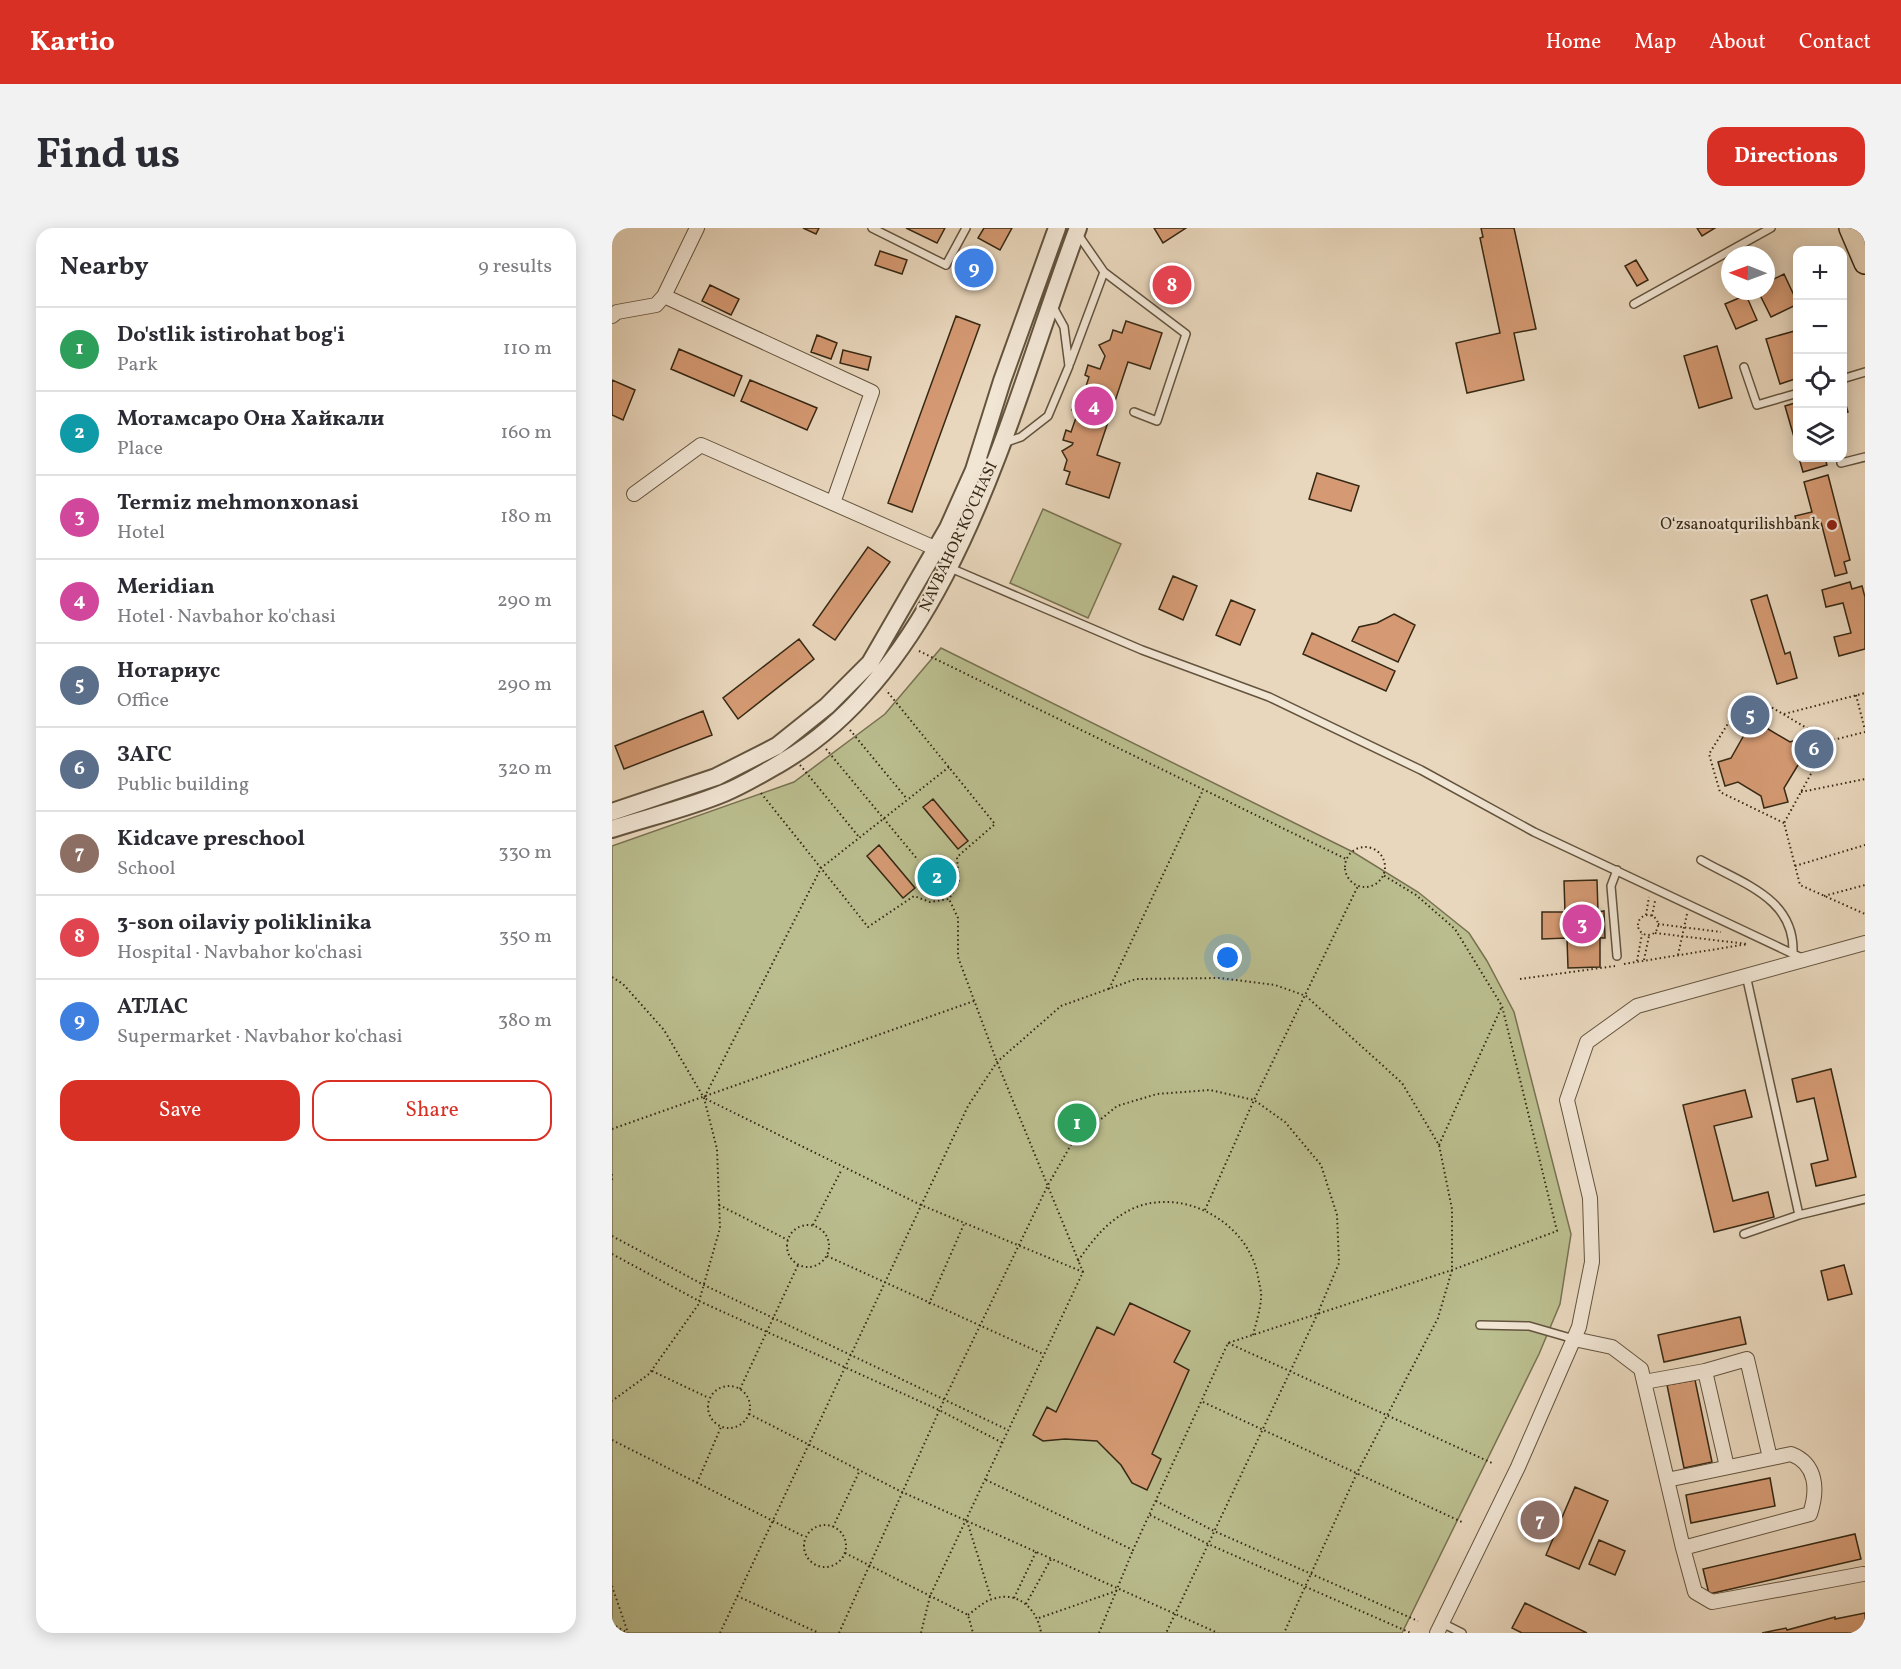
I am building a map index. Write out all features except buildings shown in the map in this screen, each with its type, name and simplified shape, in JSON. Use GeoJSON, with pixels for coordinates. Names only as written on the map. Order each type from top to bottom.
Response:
{"type":"FeatureCollection","features":[{"type":"Feature","properties":{"kind":"main road"},"geometry":{"type":"LineString","coordinates":[[1850,228],[1865,263]]}},
{"type":"Feature","properties":{"kind":"street"},"geometry":{"type":"LineString","coordinates":[[612,316],[616,312],[656,305],[664,296],[697,228]]}},
{"type":"Feature","properties":{"kind":"street","name":"NAVBAHOR KO'CHASI"},"geometry":{"type":"LineString","coordinates":[[612,829],[725,793],[785,760],[845,713],[879,678],[920,621],[948,567],[956,531],[1002,381],[1057,228]]}},
{"type":"Feature","properties":{"kind":"street","name":"NAVBAHOR KO'CHASI"},"geometry":{"type":"LineString","coordinates":[[612,812],[716,777],[777,746],[827,706],[870,663],[937,549],[956,531],[1001,444],[1050,302],[1078,230]]}},
{"type":"Feature","properties":{"kind":"street"},"geometry":{"type":"LineString","coordinates":[[664,296],[872,392],[833,503]]}},
{"type":"Feature","properties":{"kind":"street"},"geometry":{"type":"LineString","coordinates":[[634,494],[701,445],[937,549]]}},
{"type":"Feature","properties":{"kind":"street"},"geometry":{"type":"LineString","coordinates":[[1439,1628],[1518,1467],[1579,1326],[1592,1263],[1590,1198],[1567,1101],[1587,1042],[1637,1006],[1746,974],[1808,961],[1865,943]]}},
{"type":"Feature","properties":{"kind":"street"},"geometry":{"type":"LineString","coordinates":[[1574,1339],[1612,1347],[1641,1369],[1695,1592],[1712,1602],[1863,1574]]}},
{"type":"Feature","properties":{"kind":"street"},"geometry":{"type":"LineString","coordinates":[[1644,1382],[1705,1371],[1747,1359],[1770,1458]]}},
{"type":"Feature","properties":{"kind":"street"},"geometry":{"type":"LineString","coordinates":[[1705,1371],[1727,1467]]}},
{"type":"Feature","properties":{"kind":"street"},"geometry":{"type":"LineString","coordinates":[[1667,1480],[1791,1454],[1802,1458],[1809,1466],[1815,1482],[1815,1500],[1810,1514],[1683,1548]]}},
{"type":"Feature","properties":{"kind":"lane"},"geometry":{"type":"LineString","coordinates":[[872,228],[946,265],[966,228]]}},
{"type":"Feature","properties":{"kind":"lane"},"geometry":{"type":"LineString","coordinates":[[1634,304],[1771,228]]}},
{"type":"Feature","properties":{"kind":"lane"},"geometry":{"type":"LineString","coordinates":[[1078,230],[1104,272],[1186,334],[1157,421],[1134,412]]}},
{"type":"Feature","properties":{"kind":"lane"},"geometry":{"type":"LineString","coordinates":[[1001,444],[1022,437],[1048,416],[1070,366],[1104,272]]}},
{"type":"Feature","properties":{"kind":"lane"},"geometry":{"type":"LineString","coordinates":[[1050,302],[1064,327],[1070,366]]}},
{"type":"Feature","properties":{"kind":"lane"},"geometry":{"type":"LineString","coordinates":[[1744,367],[1757,405],[1793,394]]}},
{"type":"Feature","properties":{"kind":"lane"},"geometry":{"type":"LineString","coordinates":[[1847,377],[1865,372]]}},
{"type":"Feature","properties":{"kind":"lane"},"geometry":{"type":"LineString","coordinates":[[1841,463],[1865,457]]}},
{"type":"Feature","properties":{"kind":"lane"},"geometry":{"type":"LineString","coordinates":[[948,567],[1143,650],[1269,697],[1421,770],[1534,832],[1808,961]]}},
{"type":"Feature","properties":{"kind":"lane"},"geometry":{"type":"LineString","coordinates":[[1701,860],[1776,903],[1789,921],[1793,953]]}},
{"type":"Feature","properties":{"kind":"lane"},"geometry":{"type":"LineString","coordinates":[[1617,870],[1611,886],[1617,956]]}},
{"type":"Feature","properties":{"kind":"lane"},"geometry":{"type":"LineString","coordinates":[[1746,974],[1799,1215]]}},
{"type":"Feature","properties":{"kind":"lane"},"geometry":{"type":"LineString","coordinates":[[1744,1234],[1799,1215],[1865,1199]]}},
{"type":"Feature","properties":{"kind":"lane"},"geometry":{"type":"LineString","coordinates":[[1480,1325],[1529,1326],[1574,1339]]}},
{"type":"Feature","properties":{"kind":"lane"},"geometry":{"type":"LineString","coordinates":[[1439,1628],[1462,1633]]}},
{"type":"Feature","properties":{"kind":"path"},"geometry":{"type":"LineString","coordinates":[[919,651],[1346,859]]}},
{"type":"Feature","properties":{"kind":"path"},"geometry":{"type":"LineString","coordinates":[[885,690],[995,824],[957,857],[959,882],[949,899]]}},
{"type":"Feature","properties":{"kind":"path"},"geometry":{"type":"LineString","coordinates":[[1784,823],[1720,792],[1709,754],[1748,693],[1829,741]]}},
{"type":"Feature","properties":{"kind":"path"},"geometry":{"type":"LineString","coordinates":[[1784,714],[1865,693]]}},
{"type":"Feature","properties":{"kind":"path"},"geometry":{"type":"LineString","coordinates":[[1856,695],[1865,731],[1829,741],[1784,823],[1800,885],[1865,914]]}},
{"type":"Feature","properties":{"kind":"path"},"geometry":{"type":"LineString","coordinates":[[848,727],[907,800]]}},
{"type":"Feature","properties":{"kind":"path"},"geometry":{"type":"LineString","coordinates":[[826,749],[918,860]]}},
{"type":"Feature","properties":{"kind":"path"},"geometry":{"type":"LineString","coordinates":[[800,765],[859,837]]}},
{"type":"Feature","properties":{"kind":"path"},"geometry":{"type":"LineString","coordinates":[[704,1098],[821,868],[949,767]]}},
{"type":"Feature","properties":{"kind":"path"},"geometry":{"type":"LineString","coordinates":[[1801,792],[1865,779]]}},
{"type":"Feature","properties":{"kind":"path"},"geometry":{"type":"LineString","coordinates":[[1109,989],[1203,789]]}},
{"type":"Feature","properties":{"kind":"path"},"geometry":{"type":"LineString","coordinates":[[759,790],[868,927],[914,896],[930,902],[949,899]]}},
{"type":"Feature","properties":{"kind":"path"},"geometry":{"type":"LineString","coordinates":[[1795,866],[1865,845]]}},
{"type":"Feature","properties":{"kind":"path"},"geometry":{"type":"LineString","coordinates":[[1368,846],[1383,858],[1383,875],[1372,886],[1358,886],[1348,878],[1345,872],[1346,859],[1355,849],[1368,846]]}},
{"type":"Feature","properties":{"kind":"path"},"geometry":{"type":"LineString","coordinates":[[1099,1633],[1119,1590],[1133,1550],[1228,1343],[1452,1270],[1557,1231],[1502,1006],[1455,929],[1416,895],[1383,875]]}},
{"type":"Feature","properties":{"kind":"path"},"geometry":{"type":"LineString","coordinates":[[1824,896],[1865,885]]}},
{"type":"Feature","properties":{"kind":"path"},"geometry":{"type":"LineString","coordinates":[[1205,1210],[1254,1100],[1358,886]]}},
{"type":"Feature","properties":{"kind":"path"},"geometry":{"type":"LineString","coordinates":[[1646,915],[1650,892],[1656,894],[1652,916]]}},
{"type":"Feature","properties":{"kind":"path"},"geometry":{"type":"LineString","coordinates":[[921,1633],[930,1596],[1083,1272],[997,1062],[958,957],[958,918],[949,899]]}},
{"type":"Feature","properties":{"kind":"path"},"geometry":{"type":"LineString","coordinates":[[1678,955],[1688,909]]}},
{"type":"Feature","properties":{"kind":"path"},"geometry":{"type":"LineString","coordinates":[[1637,961],[1642,934],[1638,925],[1640,919],[1646,915],[1652,916],[1658,924],[1725,932]]}},
{"type":"Feature","properties":{"kind":"path"},"geometry":{"type":"LineString","coordinates":[[1655,933],[1658,924]]}},
{"type":"Feature","properties":{"kind":"path"},"geometry":{"type":"LineString","coordinates":[[1520,979],[1605,969],[1637,961],[1751,944],[1655,933],[1649,936],[1642,934]]}},
{"type":"Feature","properties":{"kind":"path"},"geometry":{"type":"LineString","coordinates":[[1644,960],[1649,936]]}},
{"type":"Feature","properties":{"kind":"path"},"geometry":{"type":"LineString","coordinates":[[612,977],[623,984],[664,1030],[704,1098],[717,1149],[720,1228],[699,1301],[652,1371],[612,1401]]}},
{"type":"Feature","properties":{"kind":"path"},"geometry":{"type":"LineString","coordinates":[[720,1633],[968,1106],[997,1062],[1061,1006],[1136,979],[1220,978],[1275,986],[1306,996],[1402,1083],[1439,1145],[1452,1209],[1452,1270],[1438,1318],[1358,1473],[1284,1633]]}},
{"type":"Feature","properties":{"kind":"path"},"geometry":{"type":"LineString","coordinates":[[612,1129],[974,1001]]}},
{"type":"Feature","properties":{"kind":"path"},"geometry":{"type":"LineString","coordinates":[[1439,1145],[1502,1006]]}},
{"type":"Feature","properties":{"kind":"path"},"geometry":{"type":"LineString","coordinates":[[839,1633],[939,1410],[1048,1185],[1072,1143],[1117,1106],[1157,1094],[1210,1090],[1254,1100],[1285,1122],[1321,1166],[1337,1215],[1339,1263],[1317,1315],[1166,1633]]}},
{"type":"Feature","properties":{"kind":"path"},"geometry":{"type":"LineString","coordinates":[[704,1098],[843,1168],[921,1204],[1083,1272]]}},
{"type":"Feature","properties":{"kind":"path"},"geometry":{"type":"LineString","coordinates":[[813,1225],[843,1168]]}},
{"type":"Feature","properties":{"kind":"path"},"geometry":{"type":"LineString","coordinates":[[612,1174],[612,1183]]}},
{"type":"Feature","properties":{"kind":"path"},"geometry":{"type":"LineString","coordinates":[[1078,1261],[1099,1231],[1134,1208],[1160,1201],[1205,1210],[1235,1229],[1255,1259],[1262,1297],[1253,1335]]}},
{"type":"Feature","properties":{"kind":"path"},"geometry":{"type":"LineString","coordinates":[[719,1205],[788,1240]]}},
{"type":"Feature","properties":{"kind":"path"},"geometry":{"type":"LineString","coordinates":[[929,1304],[964,1223]]}},
{"type":"Feature","properties":{"kind":"path"},"geometry":{"type":"LineString","coordinates":[[813,1225],[820,1228],[829,1239],[827,1256],[814,1267],[798,1265],[787,1251],[788,1240],[799,1227],[813,1225]]}},
{"type":"Feature","properties":{"kind":"path"},"geometry":{"type":"LineString","coordinates":[[612,1236],[704,1285],[1009,1431]]}},
{"type":"Feature","properties":{"kind":"path"},"geometry":{"type":"LineString","coordinates":[[612,1254],[699,1301],[939,1410],[1003,1443]]}},
{"type":"Feature","properties":{"kind":"path"},"geometry":{"type":"LineString","coordinates":[[827,1256],[1044,1354]]}},
{"type":"Feature","properties":{"kind":"path"},"geometry":{"type":"LineString","coordinates":[[740,1389],[798,1265]]}},
{"type":"Feature","properties":{"kind":"path"},"geometry":{"type":"LineString","coordinates":[[1228,1343],[1492,1464]]}},
{"type":"Feature","properties":{"kind":"path"},"geometry":{"type":"LineString","coordinates":[[652,1371],[709,1398]]}},
{"type":"Feature","properties":{"kind":"path"},"geometry":{"type":"LineString","coordinates":[[734,1386],[740,1389],[749,1400],[749,1414],[746,1420],[734,1428],[715,1424],[707,1411],[709,1398],[719,1387],[734,1386]]}},
{"type":"Feature","properties":{"kind":"path"},"geometry":{"type":"LineString","coordinates":[[1202,1401],[1464,1523]]}},
{"type":"Feature","properties":{"kind":"path"},"geometry":{"type":"LineString","coordinates":[[749,1414],[902,1492],[1218,1633]]}},
{"type":"Feature","properties":{"kind":"path"},"geometry":{"type":"LineString","coordinates":[[697,1482],[721,1427]]}},
{"type":"Feature","properties":{"kind":"path"},"geometry":{"type":"LineString","coordinates":[[612,1440],[805,1537]]}},
{"type":"Feature","properties":{"kind":"path"},"geometry":{"type":"LineString","coordinates":[[833,1527],[860,1470]]}},
{"type":"Feature","properties":{"kind":"path"},"geometry":{"type":"LineString","coordinates":[[986,1480],[1133,1550]]}},
{"type":"Feature","properties":{"kind":"path"},"geometry":{"type":"LineString","coordinates":[[1156,1501],[1214,1531],[1418,1621]]}},
{"type":"Feature","properties":{"kind":"path"},"geometry":{"type":"LineString","coordinates":[[1150,1515],[1208,1544],[1411,1633]]}},
{"type":"Feature","properties":{"kind":"path"},"geometry":{"type":"LineString","coordinates":[[967,1521],[991,1599]]}},
{"type":"Feature","properties":{"kind":"path"},"geometry":{"type":"LineString","coordinates":[[816,1527],[833,1527],[845,1539],[845,1554],[837,1564],[824,1568],[817,1566],[806,1557],[803,1543],[805,1537],[816,1527]]}},
{"type":"Feature","properties":{"kind":"path"},"geometry":{"type":"LineString","coordinates":[[1014,1598],[1036,1552]]}},
{"type":"Feature","properties":{"kind":"path"},"geometry":{"type":"LineString","coordinates":[[845,1554],[968,1615],[973,1633]]}},
{"type":"Feature","properties":{"kind":"path"},"geometry":{"type":"LineString","coordinates":[[1026,1604],[1051,1559]]}},
{"type":"Feature","properties":{"kind":"path"},"geometry":{"type":"LineString","coordinates":[[612,1586],[628,1633]]}},
{"type":"Feature","properties":{"kind":"path"},"geometry":{"type":"LineString","coordinates":[[1039,1618],[1119,1590]]}},
{"type":"Feature","properties":{"kind":"path"},"geometry":{"type":"LineString","coordinates":[[737,1596],[819,1633]]}},
{"type":"Feature","properties":{"kind":"path"},"geometry":{"type":"LineString","coordinates":[[968,1615],[991,1599],[1014,1598],[1026,1604],[1039,1618],[1041,1633]]}},
{"type":"Feature","properties":{"kind":"path"},"geometry":{"type":"LineString","coordinates":[[612,1624],[628,1633]]}},
{"type":"Feature","properties":{"kind":"green space"},"geometry":{"type":"Polygon","coordinates":[[[1043,509],[1121,544],[1088,618],[1010,583],[1043,509]]]}},
{"type":"Feature","properties":{"kind":"green space"},"geometry":{"type":"Polygon","coordinates":[[[941,648],[1353,852],[1418,892],[1469,933],[1514,1012],[1571,1234],[1560,1304],[1539,1354],[1402,1633],[612,1633],[612,846],[794,782],[885,714],[941,648]]]}},
{"type":"Feature","properties":{"kind":"place","name":"АТЛАС"},"geometry":{"type":"Point","coordinates":[974,268]}},
{"type":"Feature","properties":{"kind":"place","name":"3-son oilaviy poliklinika"},"geometry":{"type":"Point","coordinates":[1172,285]}},
{"type":"Feature","properties":{"kind":"place","name":"Meridian"},"geometry":{"type":"Point","coordinates":[1094,406]}},
{"type":"Feature","properties":{"kind":"place","name":"Oʻzsanoatqurilishbank"},"geometry":{"type":"Point","coordinates":[1832,525]}},
{"type":"Feature","properties":{"kind":"place","name":"Нотариус"},"geometry":{"type":"Point","coordinates":[1750,715]}},
{"type":"Feature","properties":{"kind":"place","name":"ЗАГС"},"geometry":{"type":"Point","coordinates":[1814,749]}},
{"type":"Feature","properties":{"kind":"place","name":"Мотамсаро Она Хайкали"},"geometry":{"type":"Point","coordinates":[937,877]}},
{"type":"Feature","properties":{"kind":"place","name":"Termiz mehmonxonasi"},"geometry":{"type":"Point","coordinates":[1582,924]}},
{"type":"Feature","properties":{"kind":"place","name":"Do'stlik istirohat bog'i"},"geometry":{"type":"Point","coordinates":[1077,1123]}},
{"type":"Feature","properties":{"kind":"place","name":"Kidcave preschool"},"geometry":{"type":"Point","coordinates":[1540,1520]}}]}
